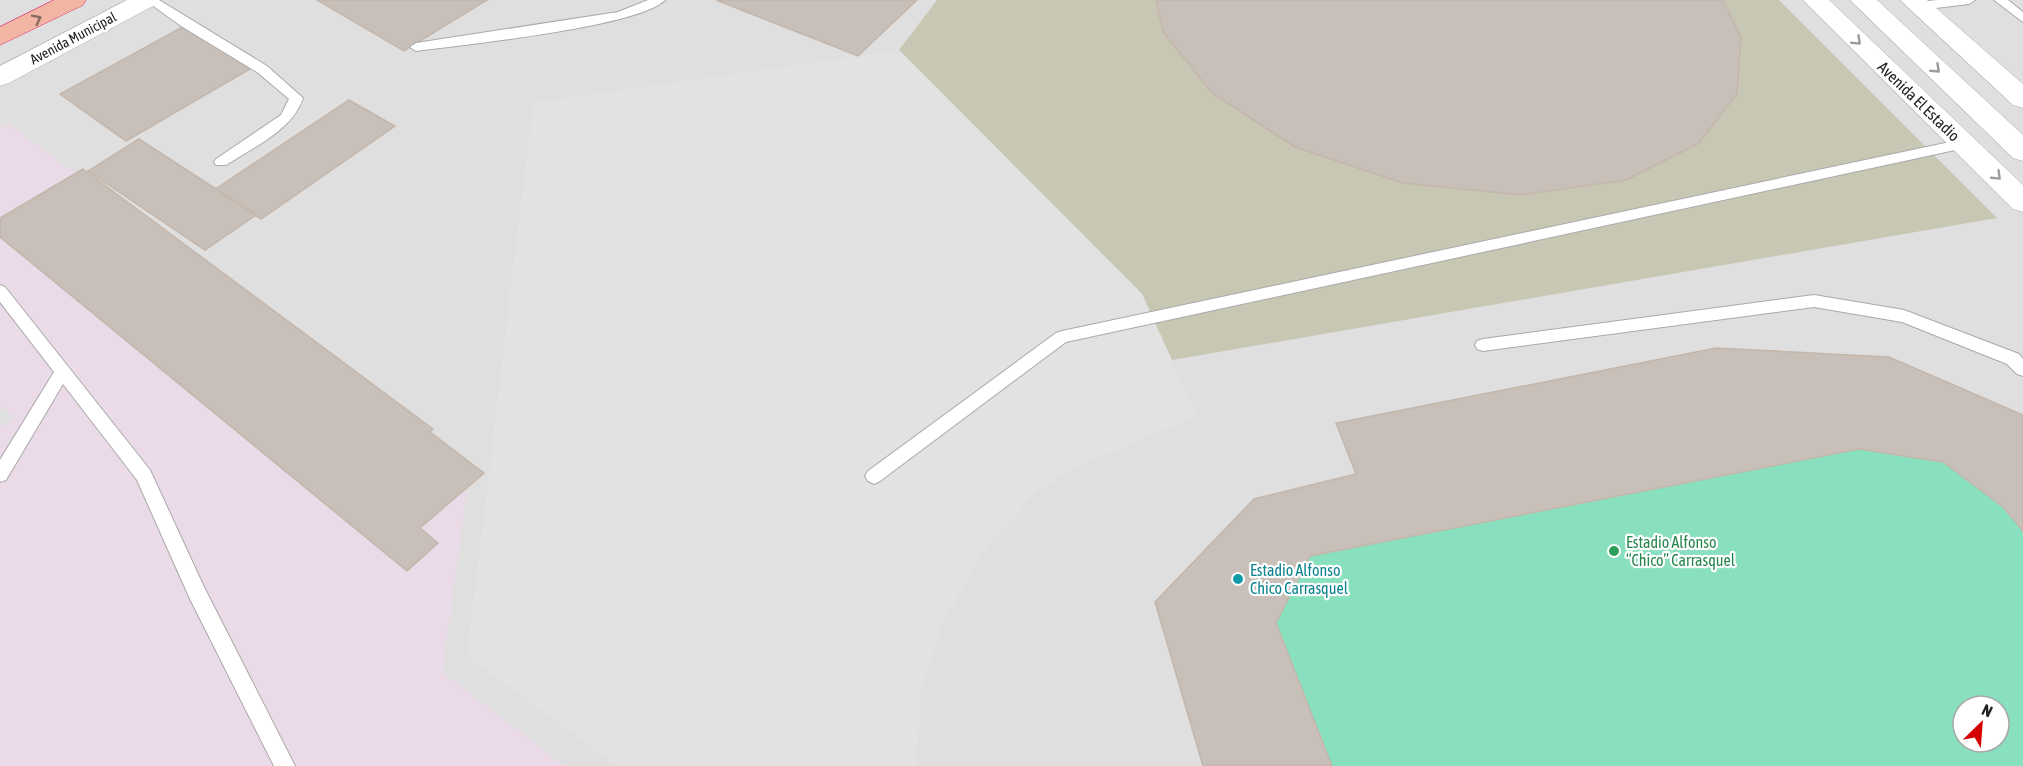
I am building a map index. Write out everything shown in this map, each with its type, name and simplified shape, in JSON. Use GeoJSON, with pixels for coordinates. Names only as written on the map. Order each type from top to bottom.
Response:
{"type":"FeatureCollection","features":[{"type":"Feature","properties":{"kind":"highway"},"geometry":{"type":"LineString","coordinates":[[0,37],[74,0]]}},
{"type":"Feature","properties":{"kind":"street","name":"Avenida Municipal"},"geometry":{"type":"LineString","coordinates":[[0,77],[146,0]]}},
{"type":"Feature","properties":{"kind":"street","name":"Avenida El Estadio"},"geometry":{"type":"LineString","coordinates":[[1815,0],[2023,202]]}},
{"type":"Feature","properties":{"kind":"street","name":"Avenida El Estadio"},"geometry":{"type":"LineString","coordinates":[[1862,0],[2023,151]]}},
{"type":"Feature","properties":{"kind":"street"},"geometry":{"type":"LineString","coordinates":[[1915,3],[2023,99]]}},
{"type":"Feature","properties":{"kind":"lane"},"geometry":{"type":"LineString","coordinates":[[151,0],[262,69],[296,98],[286,118],[221,162]]}},
{"type":"Feature","properties":{"kind":"lane"},"geometry":{"type":"LineString","coordinates":[[416,47],[556,27],[621,15],[659,0]]}},
{"type":"Feature","properties":{"kind":"lane"},"geometry":{"type":"LineString","coordinates":[[1915,3],[1969,0]]}},
{"type":"Feature","properties":{"kind":"lane"},"geometry":{"type":"LineString","coordinates":[[2000,0],[2023,18]]}},
{"type":"Feature","properties":{"kind":"lane"},"geometry":{"type":"LineString","coordinates":[[874,476],[1062,337],[1964,144]]}},
{"type":"Feature","properties":{"kind":"lane"},"geometry":{"type":"LineString","coordinates":[[0,291],[144,475],[198,593],[285,766]]}},
{"type":"Feature","properties":{"kind":"lane"},"geometry":{"type":"LineString","coordinates":[[1483,345],[1814,301],[1904,316],[2013,359],[2023,369]]}},
{"type":"Feature","properties":{"kind":"lane"},"geometry":{"type":"LineString","coordinates":[[0,475],[5,462],[62,372]]}},
{"type":"Feature","properties":{"kind":"shaded area"},"geometry":{"type":"Polygon","coordinates":[[[0,0],[2023,0],[2023,766],[0,766],[0,0]]]}},
{"type":"Feature","properties":{"kind":"shaded area"},"geometry":{"type":"Polygon","coordinates":[[[937,0],[1779,0],[1997,218],[1172,360],[1142,294],[899,50],[937,0]]]}},
{"type":"Feature","properties":{"kind":"shaded area"},"geometry":{"type":"Polygon","coordinates":[[[899,50],[1142,294],[1196,416],[1069,471],[1035,493],[985,549],[943,623],[921,691],[916,766],[617,766],[467,656],[533,103],[899,50]]]}},
{"type":"Feature","properties":{"kind":"shaded area"},"geometry":{"type":"Polygon","coordinates":[[[9,124],[470,469],[442,672],[564,766],[0,766],[0,428],[14,417],[0,405],[0,128],[9,124]]]}},
{"type":"Feature","properties":{"kind":"green space","name":"Estadio Alfonso “Chico” Carrasquel"},"geometry":{"type":"Polygon","coordinates":[[[1716,348],[1889,357],[2023,415],[2023,766],[1203,766],[1155,602],[1254,499],[1356,474],[1336,423],[1716,348]]]}},
{"type":"Feature","properties":{"kind":"building"},"geometry":{"type":"Polygon","coordinates":[[[317,0],[487,0],[404,51],[317,0]]]}},
{"type":"Feature","properties":{"kind":"building"},"geometry":{"type":"Polygon","coordinates":[[[716,0],[917,0],[858,56],[716,0]]]}},
{"type":"Feature","properties":{"kind":"building"},"geometry":{"type":"Polygon","coordinates":[[[1156,0],[1723,0],[1741,37],[1737,94],[1698,144],[1626,180],[1521,195],[1403,183],[1295,147],[1212,93],[1163,32],[1156,0]]]}},
{"type":"Feature","properties":{"kind":"building"},"geometry":{"type":"Polygon","coordinates":[[[184,26],[250,69],[126,141],[60,94],[184,26]]]}},
{"type":"Feature","properties":{"kind":"building"},"geometry":{"type":"Polygon","coordinates":[[[349,100],[395,126],[261,219],[214,190],[349,100]]]}},
{"type":"Feature","properties":{"kind":"building"},"geometry":{"type":"Polygon","coordinates":[[[139,139],[256,215],[205,250],[88,171],[139,139]]]}},
{"type":"Feature","properties":{"kind":"building"},"geometry":{"type":"Polygon","coordinates":[[[83,169],[433,429],[430,432],[484,473],[420,528],[438,543],[407,571],[0,237],[0,218],[83,169]]]}},
{"type":"Feature","properties":{"kind":"building","name":"Estadio Alfonso Chico Carrasquel"},"geometry":{"type":"Polygon","coordinates":[[[1716,348],[1889,357],[2023,415],[2023,531],[2003,507],[1943,462],[1859,449],[1310,556],[1276,623],[1332,766],[1203,766],[1155,602],[1254,499],[1356,474],[1336,423],[1716,348]]]}},
{"type":"Feature","properties":{"kind":"place","name":"Estadio Alfonso “Chico” Carrasquel"},"geometry":{"type":"Point","coordinates":[1614,551]}},
{"type":"Feature","properties":{"kind":"place","name":"Estadio Alfonso Chico Carrasquel"},"geometry":{"type":"Point","coordinates":[1238,579]}}]}
